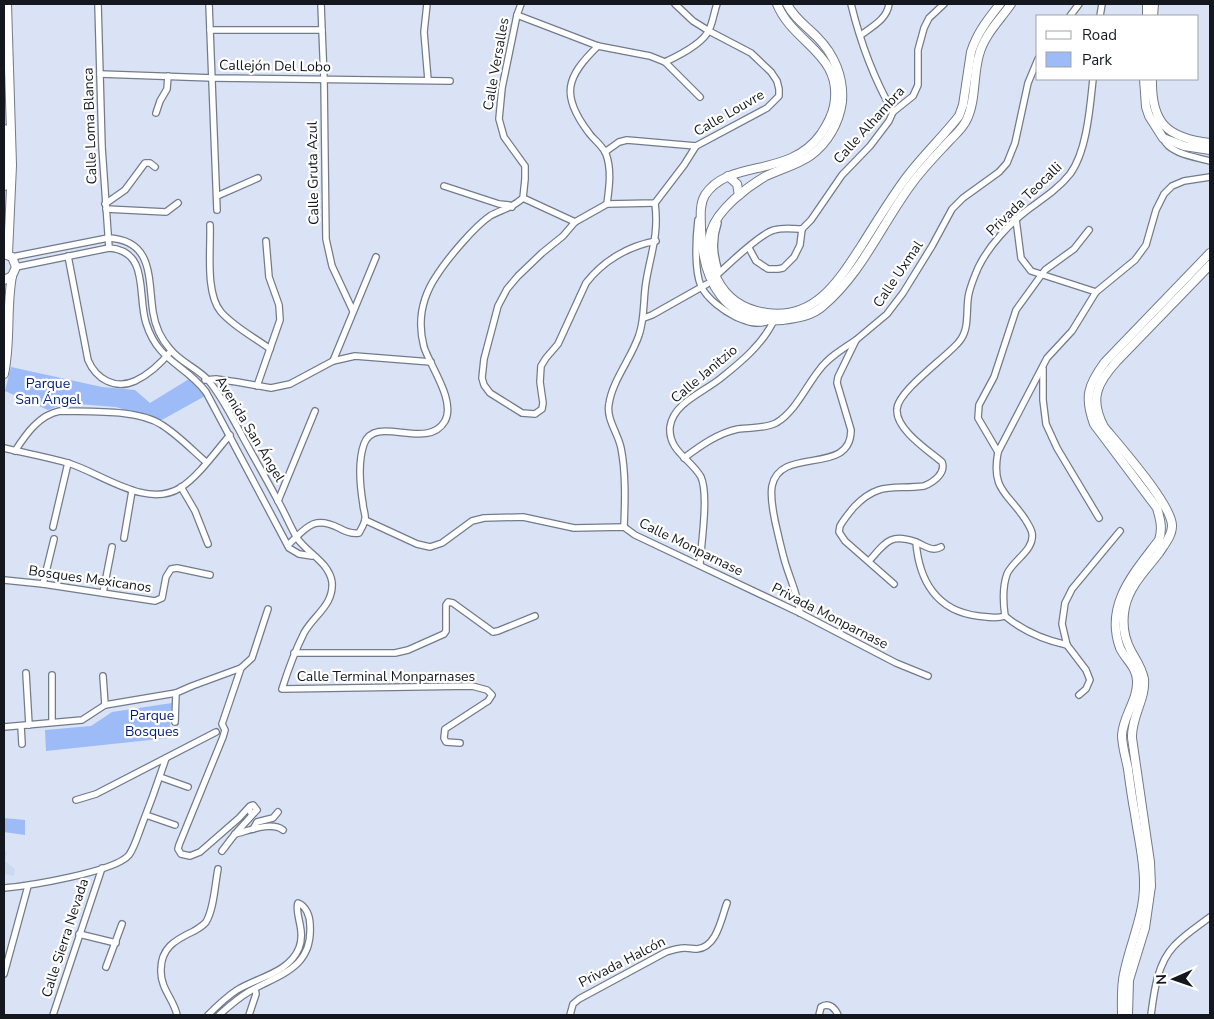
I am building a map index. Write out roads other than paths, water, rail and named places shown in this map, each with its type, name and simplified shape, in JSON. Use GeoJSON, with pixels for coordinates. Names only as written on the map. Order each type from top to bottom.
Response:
{"type":"FeatureCollection","features":[{"type":"Feature","properties":{"kind":"street"},"geometry":{"type":"LineString","coordinates":[[7,4],[11,122],[8,185]]}},
{"type":"Feature","properties":{"kind":"street","name":"Calle Loma Blanca"},"geometry":{"type":"LineString","coordinates":[[98,4],[109,248]]}},
{"type":"Feature","properties":{"kind":"street"},"geometry":{"type":"LineString","coordinates":[[209,4],[217,210]]}},
{"type":"Feature","properties":{"kind":"street","name":"Calle Gruta Azul"},"geometry":{"type":"LineString","coordinates":[[321,4],[326,239],[332,266],[353,311]]}},
{"type":"Feature","properties":{"kind":"street"},"geometry":{"type":"LineString","coordinates":[[427,4],[424,32],[428,80]]}},
{"type":"Feature","properties":{"kind":"street","name":"Calle Versalles"},"geometry":{"type":"LineString","coordinates":[[521,4],[502,88],[499,119],[504,137],[525,166],[523,198]]}},
{"type":"Feature","properties":{"kind":"street","name":"Calle Louvre"},"geometry":{"type":"LineString","coordinates":[[655,204],[696,146],[767,108],[778,96],[779,89],[777,81],[771,72],[751,54],[709,32],[674,4]]}},
{"type":"Feature","properties":{"kind":"street"},"geometry":{"type":"LineString","coordinates":[[665,62],[684,53],[703,39],[709,32],[717,4]]}},
{"type":"Feature","properties":{"kind":"street"},"geometry":{"type":"LineString","coordinates":[[777,4],[789,25],[816,50],[829,67],[834,86],[834,107],[820,136],[803,153],[784,162],[728,176],[712,186],[704,196],[696,231],[696,251],[704,285],[718,306],[745,321],[755,323],[798,318],[818,310],[848,281],[876,242],[912,182],[963,127],[971,109],[981,47],[989,33],[1012,4]]}},
{"type":"Feature","properties":{"kind":"street"},"geometry":{"type":"LineString","coordinates":[[787,4],[797,19],[816,36],[833,56],[841,84],[840,111],[833,130],[818,149],[791,166],[765,177],[739,195],[721,214],[711,231],[710,238],[710,256],[716,278],[727,296],[745,307],[771,314],[794,312],[825,296],[863,244],[907,177],[959,116],[963,105],[970,52],[979,32],[1000,4]]}},
{"type":"Feature","properties":{"kind":"street"},"geometry":{"type":"LineString","coordinates":[[851,4],[881,90],[893,112]]}},
{"type":"Feature","properties":{"kind":"street"},"geometry":{"type":"LineString","coordinates":[[861,35],[884,18],[889,4]]}},
{"type":"Feature","properties":{"kind":"street","name":"Calle Alhambra"},"geometry":{"type":"LineString","coordinates":[[749,248],[756,261],[768,269],[778,270],[788,264],[794,257],[802,239],[802,229],[811,220],[842,175],[870,146],[889,122],[893,112],[908,102],[916,90],[918,85],[918,50],[924,28],[930,18],[944,4]]}},
{"type":"Feature","properties":{"kind":"street"},"geometry":{"type":"LineString","coordinates":[[1071,15],[1079,4]]}},
{"type":"Feature","properties":{"kind":"street"},"geometry":{"type":"LineString","coordinates":[[517,15],[598,46],[650,56],[665,62],[700,97]]}},
{"type":"Feature","properties":{"kind":"street"},"geometry":{"type":"LineString","coordinates":[[210,30],[322,30]]}},
{"type":"Feature","properties":{"kind":"street"},"geometry":{"type":"LineString","coordinates":[[598,46],[576,70],[570,91],[572,102],[580,118],[605,152],[610,173],[607,204]]}},
{"type":"Feature","properties":{"kind":"street","name":"Calle Uxmal"},"geometry":{"type":"LineString","coordinates":[[800,613],[799,600],[785,562],[772,505],[774,479],[785,466],[829,458],[837,454],[848,444],[851,430],[837,383],[838,377],[856,340],[887,314],[916,272],[948,214],[956,204],[999,172],[1007,163],[1015,143],[1028,83],[1036,64]]}},
{"type":"Feature","properties":{"kind":"street","name":"Callejón Del Lobo"},"geometry":{"type":"LineString","coordinates":[[100,74],[213,78],[450,81]]}},
{"type":"Feature","properties":{"kind":"street"},"geometry":{"type":"LineString","coordinates":[[156,113],[167,89],[168,76]]}},
{"type":"Feature","properties":{"kind":"street","name":"Privada Teocalli"},"geometry":{"type":"LineString","coordinates":[[894,584],[845,541],[839,532],[840,526],[863,498],[872,492],[886,488],[924,486],[930,484],[942,473],[944,469],[942,462],[909,434],[898,418],[897,409],[900,401],[912,386],[953,348],[963,336],[967,320],[969,292],[979,267],[994,244],[1016,219],[1059,186],[1074,168],[1085,132],[1093,80]]}},
{"type":"Feature","properties":{"kind":"street"},"geometry":{"type":"LineString","coordinates":[[1144,80],[1146,107],[1156,121],[1180,137],[1210,143]]}},
{"type":"Feature","properties":{"kind":"street"},"geometry":{"type":"LineString","coordinates":[[1152,80],[1153,108],[1156,121],[1168,146],[1178,152],[1210,161]]}},
{"type":"Feature","properties":{"kind":"street"},"geometry":{"type":"LineString","coordinates":[[5,154],[8,147],[8,128],[11,122]]}},
{"type":"Feature","properties":{"kind":"street"},"geometry":{"type":"LineString","coordinates":[[4,129],[5,154],[8,159],[10,231],[8,255],[16,267]]}},
{"type":"Feature","properties":{"kind":"street"},"geometry":{"type":"LineString","coordinates":[[1163,138],[1184,146],[1210,150]]}},
{"type":"Feature","properties":{"kind":"street"},"geometry":{"type":"LineString","coordinates":[[605,152],[619,142],[627,140],[696,146]]}},
{"type":"Feature","properties":{"kind":"street"},"geometry":{"type":"LineString","coordinates":[[106,207],[126,190],[145,164],[150,163],[156,167]]}},
{"type":"Feature","properties":{"kind":"street"},"geometry":{"type":"LineString","coordinates":[[728,176],[736,184],[739,195]]}},
{"type":"Feature","properties":{"kind":"street"},"geometry":{"type":"LineString","coordinates":[[1067,645],[1050,641],[1017,626],[1005,616],[1003,594],[1007,574],[1030,544],[1032,534],[1021,514],[997,481],[998,452],[1047,358],[1072,331],[1096,292],[1142,252],[1148,240],[1161,199],[1168,190],[1184,181],[1210,177]]}},
{"type":"Feature","properties":{"kind":"street"},"geometry":{"type":"LineString","coordinates":[[217,196],[258,178]]}},
{"type":"Feature","properties":{"kind":"street"},"geometry":{"type":"LineString","coordinates":[[444,186],[487,201],[512,207]]}},
{"type":"Feature","properties":{"kind":"street"},"geometry":{"type":"LineString","coordinates":[[288,545],[303,529],[319,522],[329,523],[352,533],[359,533],[365,520],[361,473],[363,448],[367,438],[375,433],[384,431],[426,434],[440,427],[447,416],[445,397],[426,352],[422,337],[421,318],[423,305],[432,284],[448,260],[471,234],[490,216],[512,207],[523,198],[575,222]]}},
{"type":"Feature","properties":{"kind":"street"},"geometry":{"type":"LineString","coordinates":[[106,207],[166,212],[178,203]]}},
{"type":"Feature","properties":{"kind":"street"},"geometry":{"type":"LineString","coordinates":[[624,527],[622,450],[611,420],[609,403],[639,336],[644,318],[646,280],[656,241],[655,204],[607,204],[575,222],[563,236],[542,253],[507,289],[498,306],[484,359],[482,378],[484,385],[490,393],[522,414],[535,414],[542,409],[543,403],[540,374],[542,366],[558,344],[586,283],[592,275],[614,257],[635,246],[656,241]]}},
{"type":"Feature","properties":{"kind":"street"},"geometry":{"type":"LineString","coordinates":[[701,205],[701,234],[707,269],[713,286],[732,308],[751,316],[773,320]]}},
{"type":"Feature","properties":{"kind":"street"},"geometry":{"type":"LineString","coordinates":[[721,214],[714,233],[713,242],[719,273],[772,230],[802,229]]}},
{"type":"Feature","properties":{"kind":"street"},"geometry":{"type":"LineString","coordinates":[[1016,219],[1021,258],[1032,271],[1096,292]]}},
{"type":"Feature","properties":{"kind":"street"},"geometry":{"type":"LineString","coordinates":[[4,220],[10,231]]}},
{"type":"Feature","properties":{"kind":"street"},"geometry":{"type":"LineString","coordinates":[[210,225],[211,287],[216,304],[226,318],[270,349]]}},
{"type":"Feature","properties":{"kind":"street"},"geometry":{"type":"LineString","coordinates":[[998,452],[978,418],[978,406],[994,377],[1016,310],[1045,270],[1074,249],[1089,230]]}},
{"type":"Feature","properties":{"kind":"street"},"geometry":{"type":"LineString","coordinates":[[868,236],[876,242]]}},
{"type":"Feature","properties":{"kind":"street","name":"Avenida San Ángel"},"geometry":{"type":"LineString","coordinates":[[8,255],[117,238],[128,242],[143,256],[148,266],[153,311],[157,326],[171,351],[208,380],[225,405],[296,537],[312,556],[328,570],[332,582],[328,603],[308,626],[294,653],[282,689]]}},
{"type":"Feature","properties":{"kind":"street"},"geometry":{"type":"LineString","coordinates":[[257,386],[278,327],[280,312],[269,277],[266,241]]}},
{"type":"Feature","properties":{"kind":"street"},"geometry":{"type":"LineString","coordinates":[[863,244],[870,250]]}},
{"type":"Feature","properties":{"kind":"street"},"geometry":{"type":"LineString","coordinates":[[16,267],[109,248]]}},
{"type":"Feature","properties":{"kind":"street","name":"Avenida San Ángel"},"geometry":{"type":"LineString","coordinates":[[109,248],[124,251],[136,263],[146,323],[156,345],[166,357],[206,392],[288,545],[294,552],[312,556]]}},
{"type":"Feature","properties":{"kind":"street"},"geometry":{"type":"LineString","coordinates":[[1122,1015],[1124,973],[1138,927],[1144,883],[1135,793],[1132,731],[1141,700],[1144,678],[1127,643],[1124,622],[1125,608],[1128,596],[1136,582],[1166,542],[1172,524],[1164,504],[1156,492],[1104,426],[1099,417],[1096,400],[1097,390],[1105,375],[1210,253]]}},
{"type":"Feature","properties":{"kind":"street"},"geometry":{"type":"LineString","coordinates":[[68,256],[88,360],[97,376],[105,381],[126,384],[140,378],[171,351]]}},
{"type":"Feature","properties":{"kind":"street"},"geometry":{"type":"LineString","coordinates":[[333,361],[376,257]]}},
{"type":"Feature","properties":{"kind":"street"},"geometry":{"type":"LineString","coordinates":[[1172,298],[1210,265]]}},
{"type":"Feature","properties":{"kind":"street"},"geometry":{"type":"LineString","coordinates":[[4,374],[8,348],[9,299],[12,276],[16,267]]}},
{"type":"Feature","properties":{"kind":"street"},"geometry":{"type":"LineString","coordinates":[[4,280],[12,276]]}},
{"type":"Feature","properties":{"kind":"street"},"geometry":{"type":"LineString","coordinates":[[644,318],[652,316],[704,285]]}},
{"type":"Feature","properties":{"kind":"street","name":"Calle Janitzio"},"geometry":{"type":"LineString","coordinates":[[700,564],[704,521],[701,478],[678,452],[671,436],[670,426],[677,411],[720,379],[765,338],[773,320]]}},
{"type":"Feature","properties":{"kind":"street"},"geometry":{"type":"LineString","coordinates":[[684,458],[697,448],[723,434],[739,429],[776,423],[798,401],[821,368],[856,340]]}},
{"type":"Feature","properties":{"kind":"street"},"geometry":{"type":"LineString","coordinates":[[195,381],[237,382],[271,388],[290,384],[333,361],[355,356],[431,362]]}},
{"type":"Feature","properties":{"kind":"street"},"geometry":{"type":"LineString","coordinates":[[1043,368],[1044,415],[1046,424],[1057,448],[1099,518]]}},
{"type":"Feature","properties":{"kind":"street"},"geometry":{"type":"LineString","coordinates":[[15,451],[29,431],[53,412],[130,414],[152,419],[162,425],[206,462]]}},
{"type":"Feature","properties":{"kind":"street"},"geometry":{"type":"LineString","coordinates":[[278,501],[315,412]]}},
{"type":"Feature","properties":{"kind":"street"},"geometry":{"type":"LineString","coordinates":[[4,448],[68,463],[116,482],[132,491],[156,495],[165,494],[181,487],[230,435]]}},
{"type":"Feature","properties":{"kind":"street"},"geometry":{"type":"LineString","coordinates":[[53,527],[68,463]]}},
{"type":"Feature","properties":{"kind":"street"},"geometry":{"type":"LineString","coordinates":[[181,487],[195,511],[208,544]]}},
{"type":"Feature","properties":{"kind":"street"},"geometry":{"type":"LineString","coordinates":[[124,538],[132,491]]}},
{"type":"Feature","properties":{"kind":"street","name":"Calle Monparnase"},"geometry":{"type":"LineString","coordinates":[[365,520],[417,544],[430,547],[442,543],[472,521],[484,518],[523,517],[574,528],[624,527],[634,535],[700,564],[752,591]]}},
{"type":"Feature","properties":{"kind":"street"},"geometry":{"type":"LineString","coordinates":[[1079,695],[1086,688],[1090,680],[1086,670],[1067,645],[1062,624],[1064,603],[1072,589],[1120,531]]}},
{"type":"Feature","properties":{"kind":"street"},"geometry":{"type":"LineString","coordinates":[[869,561],[883,546],[900,537],[931,549],[936,550],[941,547]]}},
{"type":"Feature","properties":{"kind":"street"},"geometry":{"type":"LineString","coordinates":[[43,584],[54,539]]}},
{"type":"Feature","properties":{"kind":"street"},"geometry":{"type":"LineString","coordinates":[[916,542],[921,570],[929,587],[939,600],[949,608],[961,613],[998,618],[1005,616]]}},
{"type":"Feature","properties":{"kind":"street"},"geometry":{"type":"LineString","coordinates":[[103,593],[112,547]]}},
{"type":"Feature","properties":{"kind":"street","name":"Bosques Mexicanos"},"geometry":{"type":"LineString","coordinates":[[4,580],[158,601],[162,598],[166,577],[172,569],[177,568],[210,575]]}},
{"type":"Feature","properties":{"kind":"street","name":"Privada Monparnase"},"geometry":{"type":"LineString","coordinates":[[752,591],[800,613],[896,663],[928,676]]}},
{"type":"Feature","properties":{"kind":"street"},"geometry":{"type":"LineString","coordinates":[[294,653],[395,654],[408,650],[444,634],[446,631],[446,605],[448,602],[452,602],[493,632],[535,616]]}},
{"type":"Feature","properties":{"kind":"street"},"geometry":{"type":"LineString","coordinates":[[4,727],[82,720],[105,706],[176,693],[241,668],[252,658],[268,609]]}},
{"type":"Feature","properties":{"kind":"street"},"geometry":{"type":"LineString","coordinates":[[222,851],[254,813],[251,813],[248,809],[200,852],[190,856],[181,854],[179,845],[223,737],[225,730],[222,724],[241,668]]}},
{"type":"Feature","properties":{"kind":"street"},"geometry":{"type":"LineString","coordinates":[[26,673],[29,724]]}},
{"type":"Feature","properties":{"kind":"street"},"geometry":{"type":"LineString","coordinates":[[52,675],[52,722]]}},
{"type":"Feature","properties":{"kind":"street"},"geometry":{"type":"LineString","coordinates":[[103,676],[105,706]]}},
{"type":"Feature","properties":{"kind":"street","name":"Calle Terminal Monparnases"},"geometry":{"type":"LineString","coordinates":[[282,689],[472,686],[487,690],[492,695],[488,701],[445,729],[444,738],[446,742],[460,743]]}},
{"type":"Feature","properties":{"kind":"street"},"geometry":{"type":"LineString","coordinates":[[175,722],[176,693]]}},
{"type":"Feature","properties":{"kind":"street"},"geometry":{"type":"LineString","coordinates":[[20,726],[22,744]]}},
{"type":"Feature","properties":{"kind":"street"},"geometry":{"type":"LineString","coordinates":[[76,800],[96,794],[216,732]]}},
{"type":"Feature","properties":{"kind":"street"},"geometry":{"type":"LineString","coordinates":[[4,888],[48,882],[116,864],[128,857],[146,815],[166,758]]}},
{"type":"Feature","properties":{"kind":"street"},"geometry":{"type":"LineString","coordinates":[[160,777],[188,786]]}},
{"type":"Feature","properties":{"kind":"street"},"geometry":{"type":"LineString","coordinates":[[1128,1015],[1129,980],[1145,928],[1151,886],[1150,862],[1135,793]]}},
{"type":"Feature","properties":{"kind":"street"},"geometry":{"type":"LineString","coordinates":[[253,830],[257,822],[273,818],[278,812]]}},
{"type":"Feature","properties":{"kind":"street"},"geometry":{"type":"LineString","coordinates":[[146,815],[175,825]]}},
{"type":"Feature","properties":{"kind":"street"},"geometry":{"type":"LineString","coordinates":[[235,834],[271,827],[283,830]]}},
{"type":"Feature","properties":{"kind":"street","name":"Calle Sierra Nevada"},"geometry":{"type":"LineString","coordinates":[[53,1015],[102,868]]}},
{"type":"Feature","properties":{"kind":"street"},"geometry":{"type":"LineString","coordinates":[[177,1015],[162,983],[163,955],[172,943],[198,929],[206,922],[210,912],[218,869]]}},
{"type":"Feature","properties":{"kind":"street"},"geometry":{"type":"LineString","coordinates":[[4,974],[28,886]]}},
{"type":"Feature","properties":{"kind":"street"},"geometry":{"type":"LineString","coordinates":[[208,1015],[235,991],[276,971],[292,959],[298,949],[301,936],[301,922],[297,907],[297,903],[300,903],[307,912],[310,922],[310,940],[300,962],[286,973],[235,1000],[220,1015]]}},
{"type":"Feature","properties":{"kind":"street","name":"Privada Halcón"},"geometry":{"type":"LineString","coordinates":[[570,1015],[574,1004],[579,999],[666,952],[678,948],[698,949],[705,947],[712,942],[716,934],[727,903]]}},
{"type":"Feature","properties":{"kind":"street"},"geometry":{"type":"LineString","coordinates":[[1151,1015],[1158,978],[1167,955],[1174,946],[1210,917]]}},
{"type":"Feature","properties":{"kind":"street"},"geometry":{"type":"LineString","coordinates":[[106,968],[122,924]]}},
{"type":"Feature","properties":{"kind":"street"},"geometry":{"type":"LineString","coordinates":[[80,934],[116,943]]}},
{"type":"Feature","properties":{"kind":"street"},"geometry":{"type":"LineString","coordinates":[[249,1015],[256,994],[255,989]]}},
{"type":"Feature","properties":{"kind":"street"},"geometry":{"type":"LineString","coordinates":[[819,1015],[824,1005],[835,1009],[838,1015]]}},
{"type":"Feature","properties":{"kind":"park label","name":"Parque San Ángel"},"geometry":{"type":"Point","coordinates":[48,392]}},
{"type":"Feature","properties":{"kind":"park label","name":"Parque Bosques"},"geometry":{"type":"Point","coordinates":[152,724]}}]}
